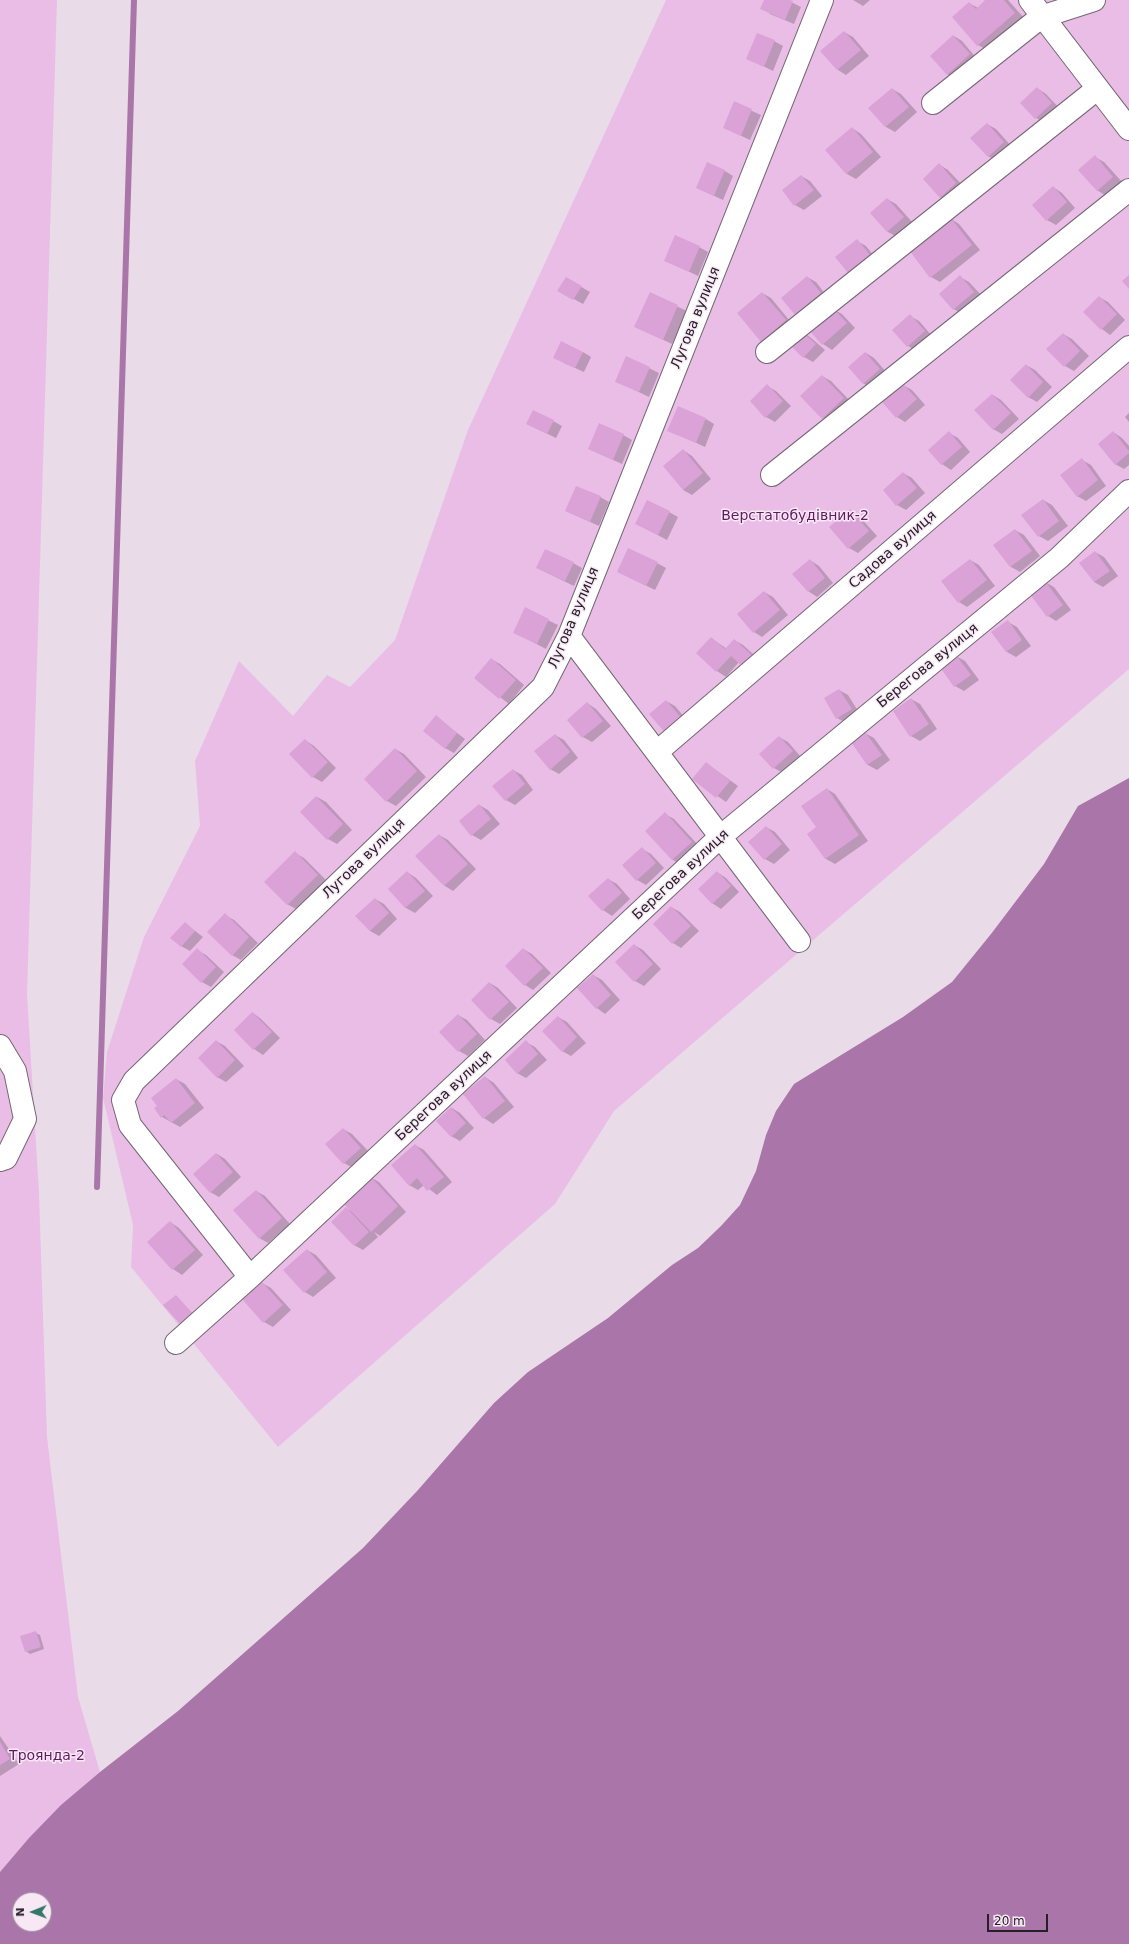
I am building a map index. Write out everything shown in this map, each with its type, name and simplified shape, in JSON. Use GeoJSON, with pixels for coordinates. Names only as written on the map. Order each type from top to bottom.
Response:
{"type":"FeatureCollection","features":[{"type":"Feature","properties":{"kind":"street","name":"Лугова вулиця"},"geometry":{"type":"LineString","coordinates":[[250,1277],[130,1125],[123,1100],[134,1081],[543,687],[569,636],[822,0]]}},
{"type":"Feature","properties":{"kind":"street"},"geometry":{"type":"LineString","coordinates":[[933,103],[1035,8],[1094,0]]}},
{"type":"Feature","properties":{"kind":"street"},"geometry":{"type":"LineString","coordinates":[[1035,8],[1129,129]]}},
{"type":"Feature","properties":{"kind":"street"},"geometry":{"type":"LineString","coordinates":[[767,352],[1097,89]]}},
{"type":"Feature","properties":{"kind":"street"},"geometry":{"type":"LineString","coordinates":[[772,475],[1129,190]]}},
{"type":"Feature","properties":{"kind":"street","name":"Садова вулиця"},"geometry":{"type":"LineString","coordinates":[[656,752],[1129,347]]}},
{"type":"Feature","properties":{"kind":"street","name":"Берегова вулиця"},"geometry":{"type":"LineString","coordinates":[[176,1343],[250,1277],[720,837],[1059,558],[1129,491]]}},
{"type":"Feature","properties":{"kind":"street"},"geometry":{"type":"LineString","coordinates":[[569,636],[799,941]]}},
{"type":"Feature","properties":{"kind":"street"},"geometry":{"type":"LineString","coordinates":[[0,1046],[15,1071],[25,1119],[6,1158],[0,1160]]}},
{"type":"Feature","properties":{"kind":"green space","name":"Троянда-2"},"geometry":{"type":"Polygon","coordinates":[[[0,0],[57,0],[27,994],[39,1193],[47,1437],[78,1697],[100,1772],[48,1820],[0,1872],[0,0]]]}},
{"type":"Feature","properties":{"kind":"green space","name":"Верстатобудівник-2"},"geometry":{"type":"Polygon","coordinates":[[[666,0],[1129,0],[1129,669],[614,1111],[555,1204],[278,1447],[131,1267],[133,1225],[103,1098],[107,1052],[144,937],[200,826],[195,761],[239,661],[293,716],[327,675],[350,687],[395,640],[468,430],[666,0]]]}},
{"type":"Feature","properties":{"kind":"shaded area"},"geometry":{"type":"Polygon","coordinates":[[[1129,778],[1129,1944],[0,1944],[0,1872],[29,1838],[61,1805],[100,1772],[178,1711],[363,1548],[418,1490],[494,1403],[528,1372],[608,1318],[672,1265],[698,1248],[721,1226],[740,1205],[756,1171],[766,1135],[776,1111],[794,1084],[903,1017],[952,982],[991,934],[1044,864],[1078,806],[1129,778]]]}},
{"type":"Feature","properties":{"kind":"building"},"geometry":{"type":"Polygon","coordinates":[[[764,0],[793,1],[785,20],[760,9],[764,0]]]}},
{"type":"Feature","properties":{"kind":"building"},"geometry":{"type":"Polygon","coordinates":[[[985,0],[1004,0],[1015,13],[977,46],[952,17],[969,2],[976,9],[985,0]]]}},
{"type":"Feature","properties":{"kind":"building"},"geometry":{"type":"Polygon","coordinates":[[[844,31],[861,50],[837,70],[820,51],[844,31]]]}},
{"type":"Feature","properties":{"kind":"building"},"geometry":{"type":"Polygon","coordinates":[[[757,33],[775,40],[764,67],[746,59],[757,33]]]}},
{"type":"Feature","properties":{"kind":"building"},"geometry":{"type":"Polygon","coordinates":[[[953,35],[970,54],[947,75],[930,56],[953,35]]]}},
{"type":"Feature","properties":{"kind":"building"},"geometry":{"type":"Polygon","coordinates":[[[1037,87],[1052,103],[1035,119],[1020,103],[1037,87]]]}},
{"type":"Feature","properties":{"kind":"building"},"geometry":{"type":"Polygon","coordinates":[[[892,88],[909,107],[885,127],[868,108],[892,88]]]}},
{"type":"Feature","properties":{"kind":"building"},"geometry":{"type":"Polygon","coordinates":[[[734,101],[752,109],[741,136],[723,128],[734,101]]]}},
{"type":"Feature","properties":{"kind":"building"},"geometry":{"type":"Polygon","coordinates":[[[987,123],[1004,142],[988,157],[970,138],[987,123]]]}},
{"type":"Feature","properties":{"kind":"building"},"geometry":{"type":"Polygon","coordinates":[[[852,127],[873,152],[846,174],[825,150],[852,127]]]}},
{"type":"Feature","properties":{"kind":"building"},"geometry":{"type":"Polygon","coordinates":[[[1095,155],[1113,177],[1097,191],[1078,170],[1095,155]]]}},
{"type":"Feature","properties":{"kind":"building"},"geometry":{"type":"Polygon","coordinates":[[[707,162],[725,170],[714,196],[696,188],[707,162]]]}},
{"type":"Feature","properties":{"kind":"building"},"geometry":{"type":"Polygon","coordinates":[[[939,163],[956,183],[940,198],[923,179],[939,163]]]}},
{"type":"Feature","properties":{"kind":"building"},"geometry":{"type":"Polygon","coordinates":[[[801,175],[814,190],[794,206],[782,190],[801,175]]]}},
{"type":"Feature","properties":{"kind":"building"},"geometry":{"type":"Polygon","coordinates":[[[1053,186],[1067,202],[1046,221],[1032,205],[1053,186]]]}},
{"type":"Feature","properties":{"kind":"building"},"geometry":{"type":"Polygon","coordinates":[[[887,198],[904,217],[887,232],[870,213],[887,198]]]}},
{"type":"Feature","properties":{"kind":"building"},"geometry":{"type":"Polygon","coordinates":[[[950,217],[972,245],[930,278],[909,250],[950,217]]]}},
{"type":"Feature","properties":{"kind":"building"},"geometry":{"type":"Polygon","coordinates":[[[675,235],[700,246],[689,272],[664,261],[675,235]]]}},
{"type":"Feature","properties":{"kind":"building"},"geometry":{"type":"Polygon","coordinates":[[[857,239],[870,255],[848,273],[835,257],[857,239]]]}},
{"type":"Feature","properties":{"kind":"building"},"geometry":{"type":"Polygon","coordinates":[[[960,275],[974,292],[953,310],[939,294],[960,275]]]}},
{"type":"Feature","properties":{"kind":"building"},"geometry":{"type":"Polygon","coordinates":[[[1129,275],[1129,289],[1122,281],[1129,275]]]}},
{"type":"Feature","properties":{"kind":"building"},"geometry":{"type":"Polygon","coordinates":[[[807,276],[821,293],[795,315],[781,298],[807,276]]]}},
{"type":"Feature","properties":{"kind":"building"},"geometry":{"type":"Polygon","coordinates":[[[566,277],[582,286],[573,300],[557,291],[566,277]]]}},
{"type":"Feature","properties":{"kind":"building"},"geometry":{"type":"Polygon","coordinates":[[[650,292],[678,305],[663,340],[634,327],[650,292]]]}},
{"type":"Feature","properties":{"kind":"building"},"geometry":{"type":"Polygon","coordinates":[[[762,292],[786,320],[761,342],[737,313],[762,292]]]}},
{"type":"Feature","properties":{"kind":"building"},"geometry":{"type":"Polygon","coordinates":[[[1099,296],[1117,314],[1101,330],[1083,312],[1099,296]]]}},
{"type":"Feature","properties":{"kind":"building"},"geometry":{"type":"Polygon","coordinates":[[[833,308],[847,323],[822,345],[809,330],[833,308]]]}},
{"type":"Feature","properties":{"kind":"building"},"geometry":{"type":"Polygon","coordinates":[[[910,314],[925,331],[907,347],[892,330],[910,314]]]}},
{"type":"Feature","properties":{"kind":"building"},"geometry":{"type":"Polygon","coordinates":[[[801,331],[816,344],[803,358],[789,344],[801,331]]]}},
{"type":"Feature","properties":{"kind":"building"},"geometry":{"type":"Polygon","coordinates":[[[1063,333],[1080,351],[1064,367],[1046,349],[1063,333]]]}},
{"type":"Feature","properties":{"kind":"building"},"geometry":{"type":"Polygon","coordinates":[[[561,341],[583,352],[575,368],[553,358],[561,341]]]}},
{"type":"Feature","properties":{"kind":"building"},"geometry":{"type":"Polygon","coordinates":[[[865,352],[880,369],[863,384],[848,367],[865,352]]]}},
{"type":"Feature","properties":{"kind":"building"},"geometry":{"type":"Polygon","coordinates":[[[626,356],[650,367],[639,392],[615,382],[626,356]]]}},
{"type":"Feature","properties":{"kind":"building"},"geometry":{"type":"Polygon","coordinates":[[[1026,364],[1043,382],[1028,398],[1010,380],[1026,364]]]}},
{"type":"Feature","properties":{"kind":"building"},"geometry":{"type":"Polygon","coordinates":[[[822,375],[844,398],[822,419],[800,396],[822,375]]]}},
{"type":"Feature","properties":{"kind":"building"},"geometry":{"type":"Polygon","coordinates":[[[767,384],[783,401],[765,418],[750,401],[767,384]]]}},
{"type":"Feature","properties":{"kind":"building"},"geometry":{"type":"Polygon","coordinates":[[[903,384],[917,399],[896,418],[882,402],[903,384]]]}},
{"type":"Feature","properties":{"kind":"building"},"geometry":{"type":"Polygon","coordinates":[[[992,394],[1011,413],[993,430],[974,410],[992,394]]]}},
{"type":"Feature","properties":{"kind":"building"},"geometry":{"type":"Polygon","coordinates":[[[678,406],[706,418],[696,443],[667,431],[678,406]]]}},
{"type":"Feature","properties":{"kind":"building"},"geometry":{"type":"Polygon","coordinates":[[[533,410],[554,420],[547,434],[526,424],[533,410]]]}},
{"type":"Feature","properties":{"kind":"building"},"geometry":{"type":"Polygon","coordinates":[[[599,423],[624,434],[613,460],[588,449],[599,423]]]}},
{"type":"Feature","properties":{"kind":"building"},"geometry":{"type":"Polygon","coordinates":[[[949,431],[962,447],[941,465],[928,450],[949,431]]]}},
{"type":"Feature","properties":{"kind":"building"},"geometry":{"type":"Polygon","coordinates":[[[1113,431],[1129,451],[1129,453],[1115,465],[1098,444],[1113,431]]]}},
{"type":"Feature","properties":{"kind":"building"},"geometry":{"type":"Polygon","coordinates":[[[683,449],[703,473],[683,490],[663,466],[683,449]]]}},
{"type":"Feature","properties":{"kind":"building"},"geometry":{"type":"Polygon","coordinates":[[[1082,458],[1098,480],[1077,497],[1060,475],[1082,458]]]}},
{"type":"Feature","properties":{"kind":"building"},"geometry":{"type":"Polygon","coordinates":[[[903,472],[917,488],[896,506],[883,490],[903,472]]]}},
{"type":"Feature","properties":{"kind":"building"},"geometry":{"type":"Polygon","coordinates":[[[576,486],[601,496],[590,522],[565,511],[576,486]]]}},
{"type":"Feature","properties":{"kind":"building"},"geometry":{"type":"Polygon","coordinates":[[[1043,499],[1059,521],[1038,537],[1021,515],[1043,499]]]}},
{"type":"Feature","properties":{"kind":"building"},"geometry":{"type":"Polygon","coordinates":[[[647,500],[670,511],[658,535],[635,524],[647,500]]]}},
{"type":"Feature","properties":{"kind":"building"},"geometry":{"type":"Polygon","coordinates":[[[850,509],[869,531],[848,549],[829,527],[850,509]]]}},
{"type":"Feature","properties":{"kind":"building"},"geometry":{"type":"Polygon","coordinates":[[[1015,529],[1032,551],[1010,567],[993,545],[1015,529]]]}},
{"type":"Feature","properties":{"kind":"building"},"geometry":{"type":"Polygon","coordinates":[[[628,548],[658,562],[646,586],[617,572],[628,548]]]}},
{"type":"Feature","properties":{"kind":"building"},"geometry":{"type":"Polygon","coordinates":[[[545,549],[574,562],[565,581],[536,568],[545,549]]]}},
{"type":"Feature","properties":{"kind":"building"},"geometry":{"type":"Polygon","coordinates":[[[1095,551],[1110,571],[1094,582],[1079,563],[1095,551]]]}},
{"type":"Feature","properties":{"kind":"building"},"geometry":{"type":"Polygon","coordinates":[[[810,559],[825,578],[808,592],[792,574],[810,559]]]}},
{"type":"Feature","properties":{"kind":"building"},"geometry":{"type":"Polygon","coordinates":[[[970,559],[987,580],[958,603],[941,581],[970,559]]]}},
{"type":"Feature","properties":{"kind":"building"},"geometry":{"type":"Polygon","coordinates":[[[1045,581],[1063,605],[1047,617],[1029,593],[1045,581]]]}},
{"type":"Feature","properties":{"kind":"building"},"geometry":{"type":"Polygon","coordinates":[[[764,591],[780,610],[753,633],[737,614],[764,591]]]}},
{"type":"Feature","properties":{"kind":"building"},"geometry":{"type":"Polygon","coordinates":[[[525,607],[549,619],[537,644],[513,633],[525,607]]]}},
{"type":"Feature","properties":{"kind":"building"},"geometry":{"type":"Polygon","coordinates":[[[1008,620],[1022,640],[1006,652],[991,632],[1008,620]]]}},
{"type":"Feature","properties":{"kind":"building"},"geometry":{"type":"Polygon","coordinates":[[[711,637],[725,649],[734,639],[754,657],[744,668],[731,656],[716,672],[696,653],[711,637]]]}},
{"type":"Feature","properties":{"kind":"building"},"geometry":{"type":"Polygon","coordinates":[[[956,655],[971,675],[954,687],[940,667],[956,655]]]}},
{"type":"Feature","properties":{"kind":"building"},"geometry":{"type":"Polygon","coordinates":[[[491,658],[516,680],[499,699],[474,678],[491,658]]]}},
{"type":"Feature","properties":{"kind":"building"},"geometry":{"type":"Polygon","coordinates":[[[839,689],[852,709],[836,719],[824,698],[839,689]]]}},
{"type":"Feature","properties":{"kind":"building"},"geometry":{"type":"Polygon","coordinates":[[[911,698],[929,724],[910,737],[893,711],[911,698]]]}},
{"type":"Feature","properties":{"kind":"building"},"geometry":{"type":"Polygon","coordinates":[[[666,700],[683,720],[666,734],[649,714],[666,700]]]}},
{"type":"Feature","properties":{"kind":"building"},"geometry":{"type":"Polygon","coordinates":[[[587,702],[603,721],[582,738],[567,720],[587,702]]]}},
{"type":"Feature","properties":{"kind":"building"},"geometry":{"type":"Polygon","coordinates":[[[436,715],[457,733],[445,749],[423,731],[436,715]]]}},
{"type":"Feature","properties":{"kind":"building"},"geometry":{"type":"Polygon","coordinates":[[[865,732],[882,755],[867,765],[851,742],[865,732]]]}},
{"type":"Feature","properties":{"kind":"building"},"geometry":{"type":"Polygon","coordinates":[[[555,734],[570,752],[550,770],[534,751],[555,734]]]}},
{"type":"Feature","properties":{"kind":"building"},"geometry":{"type":"Polygon","coordinates":[[[779,736],[793,751],[773,769],[759,754],[779,736]]]}},
{"type":"Feature","properties":{"kind":"building"},"geometry":{"type":"Polygon","coordinates":[[[305,739],[328,762],[312,778],[289,754],[305,739]]]}},
{"type":"Feature","properties":{"kind":"building"},"geometry":{"type":"Polygon","coordinates":[[[395,748],[417,771],[386,802],[364,779],[395,748]]]}},
{"type":"Feature","properties":{"kind":"building"},"geometry":{"type":"Polygon","coordinates":[[[706,762],[730,781],[716,798],[692,779],[706,762]]]}},
{"type":"Feature","properties":{"kind":"building"},"geometry":{"type":"Polygon","coordinates":[[[513,769],[525,784],[505,801],[492,786],[513,769]]]}},
{"type":"Feature","properties":{"kind":"building"},"geometry":{"type":"Polygon","coordinates":[[[827,788],[859,835],[825,859],[807,834],[816,827],[801,806],[827,788]]]}},
{"type":"Feature","properties":{"kind":"building"},"geometry":{"type":"Polygon","coordinates":[[[316,796],[343,824],[327,840],[300,812],[316,796]]]}},
{"type":"Feature","properties":{"kind":"building"},"geometry":{"type":"Polygon","coordinates":[[[479,804],[491,819],[471,836],[459,821],[479,804]]]}},
{"type":"Feature","properties":{"kind":"building"},"geometry":{"type":"Polygon","coordinates":[[[665,812],[692,842],[672,860],[645,831],[665,812]]]}},
{"type":"Feature","properties":{"kind":"building"},"geometry":{"type":"Polygon","coordinates":[[[766,826],[782,844],[764,860],[748,842],[766,826]]]}},
{"type":"Feature","properties":{"kind":"building"},"geometry":{"type":"Polygon","coordinates":[[[439,834],[468,864],[444,886],[415,856],[439,834]]]}},
{"type":"Feature","properties":{"kind":"building"},"geometry":{"type":"Polygon","coordinates":[[[642,847],[656,863],[636,881],[622,865],[642,847]]]}},
{"type":"Feature","properties":{"kind":"building"},"geometry":{"type":"Polygon","coordinates":[[[295,851],[318,875],[287,905],[264,882],[295,851]]]}},
{"type":"Feature","properties":{"kind":"building"},"geometry":{"type":"Polygon","coordinates":[[[407,871],[425,891],[405,908],[388,889],[407,871]]]}},
{"type":"Feature","properties":{"kind":"building"},"geometry":{"type":"Polygon","coordinates":[[[717,871],[731,886],[712,904],[698,889],[717,871]]]}},
{"type":"Feature","properties":{"kind":"building"},"geometry":{"type":"Polygon","coordinates":[[[608,878],[622,893],[602,911],[588,896],[608,878]]]}},
{"type":"Feature","properties":{"kind":"building"},"geometry":{"type":"Polygon","coordinates":[[[375,898],[389,913],[370,931],[355,916],[375,898]]]}},
{"type":"Feature","properties":{"kind":"building"},"geometry":{"type":"Polygon","coordinates":[[[671,906],[691,926],[672,944],[653,924],[671,906]]]}},
{"type":"Feature","properties":{"kind":"building"},"geometry":{"type":"Polygon","coordinates":[[[225,913],[249,937],[232,956],[207,932],[225,913]]]}},
{"type":"Feature","properties":{"kind":"building"},"geometry":{"type":"Polygon","coordinates":[[[185,922],[195,931],[181,947],[170,938],[185,922]]]}},
{"type":"Feature","properties":{"kind":"building"},"geometry":{"type":"Polygon","coordinates":[[[634,944],[653,964],[634,982],[615,962],[634,944]]]}},
{"type":"Feature","properties":{"kind":"building"},"geometry":{"type":"Polygon","coordinates":[[[197,948],[216,967],[201,983],[182,964],[197,948]]]}},
{"type":"Feature","properties":{"kind":"building"},"geometry":{"type":"Polygon","coordinates":[[[523,948],[543,968],[524,986],[505,966],[523,948]]]}},
{"type":"Feature","properties":{"kind":"building"},"geometry":{"type":"Polygon","coordinates":[[[593,974],[611,995],[596,1009],[577,988],[593,974]]]}},
{"type":"Feature","properties":{"kind":"building"},"geometry":{"type":"Polygon","coordinates":[[[489,982],[509,1002],[490,1020],[471,1000],[489,982]]]}},
{"type":"Feature","properties":{"kind":"building"},"geometry":{"type":"Polygon","coordinates":[[[252,1012],[272,1032],[253,1050],[234,1030],[252,1012]]]}},
{"type":"Feature","properties":{"kind":"building"},"geometry":{"type":"Polygon","coordinates":[[[458,1014],[477,1034],[458,1052],[439,1032],[458,1014]]]}},
{"type":"Feature","properties":{"kind":"building"},"geometry":{"type":"Polygon","coordinates":[[[558,1016],[577,1037],[562,1052],[542,1031],[558,1016]]]}},
{"type":"Feature","properties":{"kind":"building"},"geometry":{"type":"Polygon","coordinates":[[[216,1040],[235,1060],[217,1078],[198,1058],[216,1040]]]}},
{"type":"Feature","properties":{"kind":"building"},"geometry":{"type":"Polygon","coordinates":[[[526,1040],[538,1054],[517,1074],[505,1060],[526,1040]]]}},
{"type":"Feature","properties":{"kind":"building"},"geometry":{"type":"Polygon","coordinates":[[[485,1076],[505,1101],[483,1119],[463,1094],[485,1076]]]}},
{"type":"Feature","properties":{"kind":"building"},"geometry":{"type":"Polygon","coordinates":[[[176,1078],[195,1103],[171,1123],[164,1115],[161,1118],[154,1108],[157,1106],[151,1098],[176,1078]]]}},
{"type":"Feature","properties":{"kind":"building"},"geometry":{"type":"Polygon","coordinates":[[[451,1107],[466,1123],[451,1137],[436,1121],[451,1107]]]}},
{"type":"Feature","properties":{"kind":"building"},"geometry":{"type":"Polygon","coordinates":[[[343,1128],[361,1148],[343,1164],[325,1144],[343,1128]]]}},
{"type":"Feature","properties":{"kind":"building"},"geometry":{"type":"Polygon","coordinates":[[[415,1144],[444,1177],[427,1191],[417,1178],[409,1186],[391,1165],[415,1144]]]}},
{"type":"Feature","properties":{"kind":"building"},"geometry":{"type":"Polygon","coordinates":[[[216,1153],[233,1172],[210,1193],[193,1174],[216,1153]]]}},
{"type":"Feature","properties":{"kind":"building"},"geometry":{"type":"Polygon","coordinates":[[[370,1176],[398,1206],[371,1232],[342,1202],[370,1176]]]}},
{"type":"Feature","properties":{"kind":"building"},"geometry":{"type":"Polygon","coordinates":[[[256,1190],[282,1218],[259,1239],[233,1210],[256,1190]]]}},
{"type":"Feature","properties":{"kind":"building"},"geometry":{"type":"Polygon","coordinates":[[[346,1207],[369,1232],[354,1246],[331,1222],[346,1207]]]}},
{"type":"Feature","properties":{"kind":"building"},"geometry":{"type":"Polygon","coordinates":[[[170,1221],[195,1250],[172,1270],[147,1242],[170,1221]]]}},
{"type":"Feature","properties":{"kind":"building"},"geometry":{"type":"Polygon","coordinates":[[[307,1249],[327,1272],[304,1293],[283,1270],[307,1249]]]}},
{"type":"Feature","properties":{"kind":"building"},"geometry":{"type":"Polygon","coordinates":[[[262,1282],[283,1305],[263,1323],[242,1299],[262,1282]]]}},
{"type":"Feature","properties":{"kind":"building"},"geometry":{"type":"Polygon","coordinates":[[[176,1295],[192,1313],[180,1324],[163,1305],[176,1295]]]}},
{"type":"Feature","properties":{"kind":"building"},"geometry":{"type":"Polygon","coordinates":[[[36,1631],[41,1647],[25,1652],[20,1636],[36,1631]]]}},
{"type":"Feature","properties":{"kind":"building"},"geometry":{"type":"Polygon","coordinates":[[[0,1742],[10,1759],[0,1765],[0,1742]]]}},
{"type":"Feature","properties":{"kind":"waterway"},"geometry":{"type":"LineString","coordinates":[[97,1187],[134,0]]}}]}
